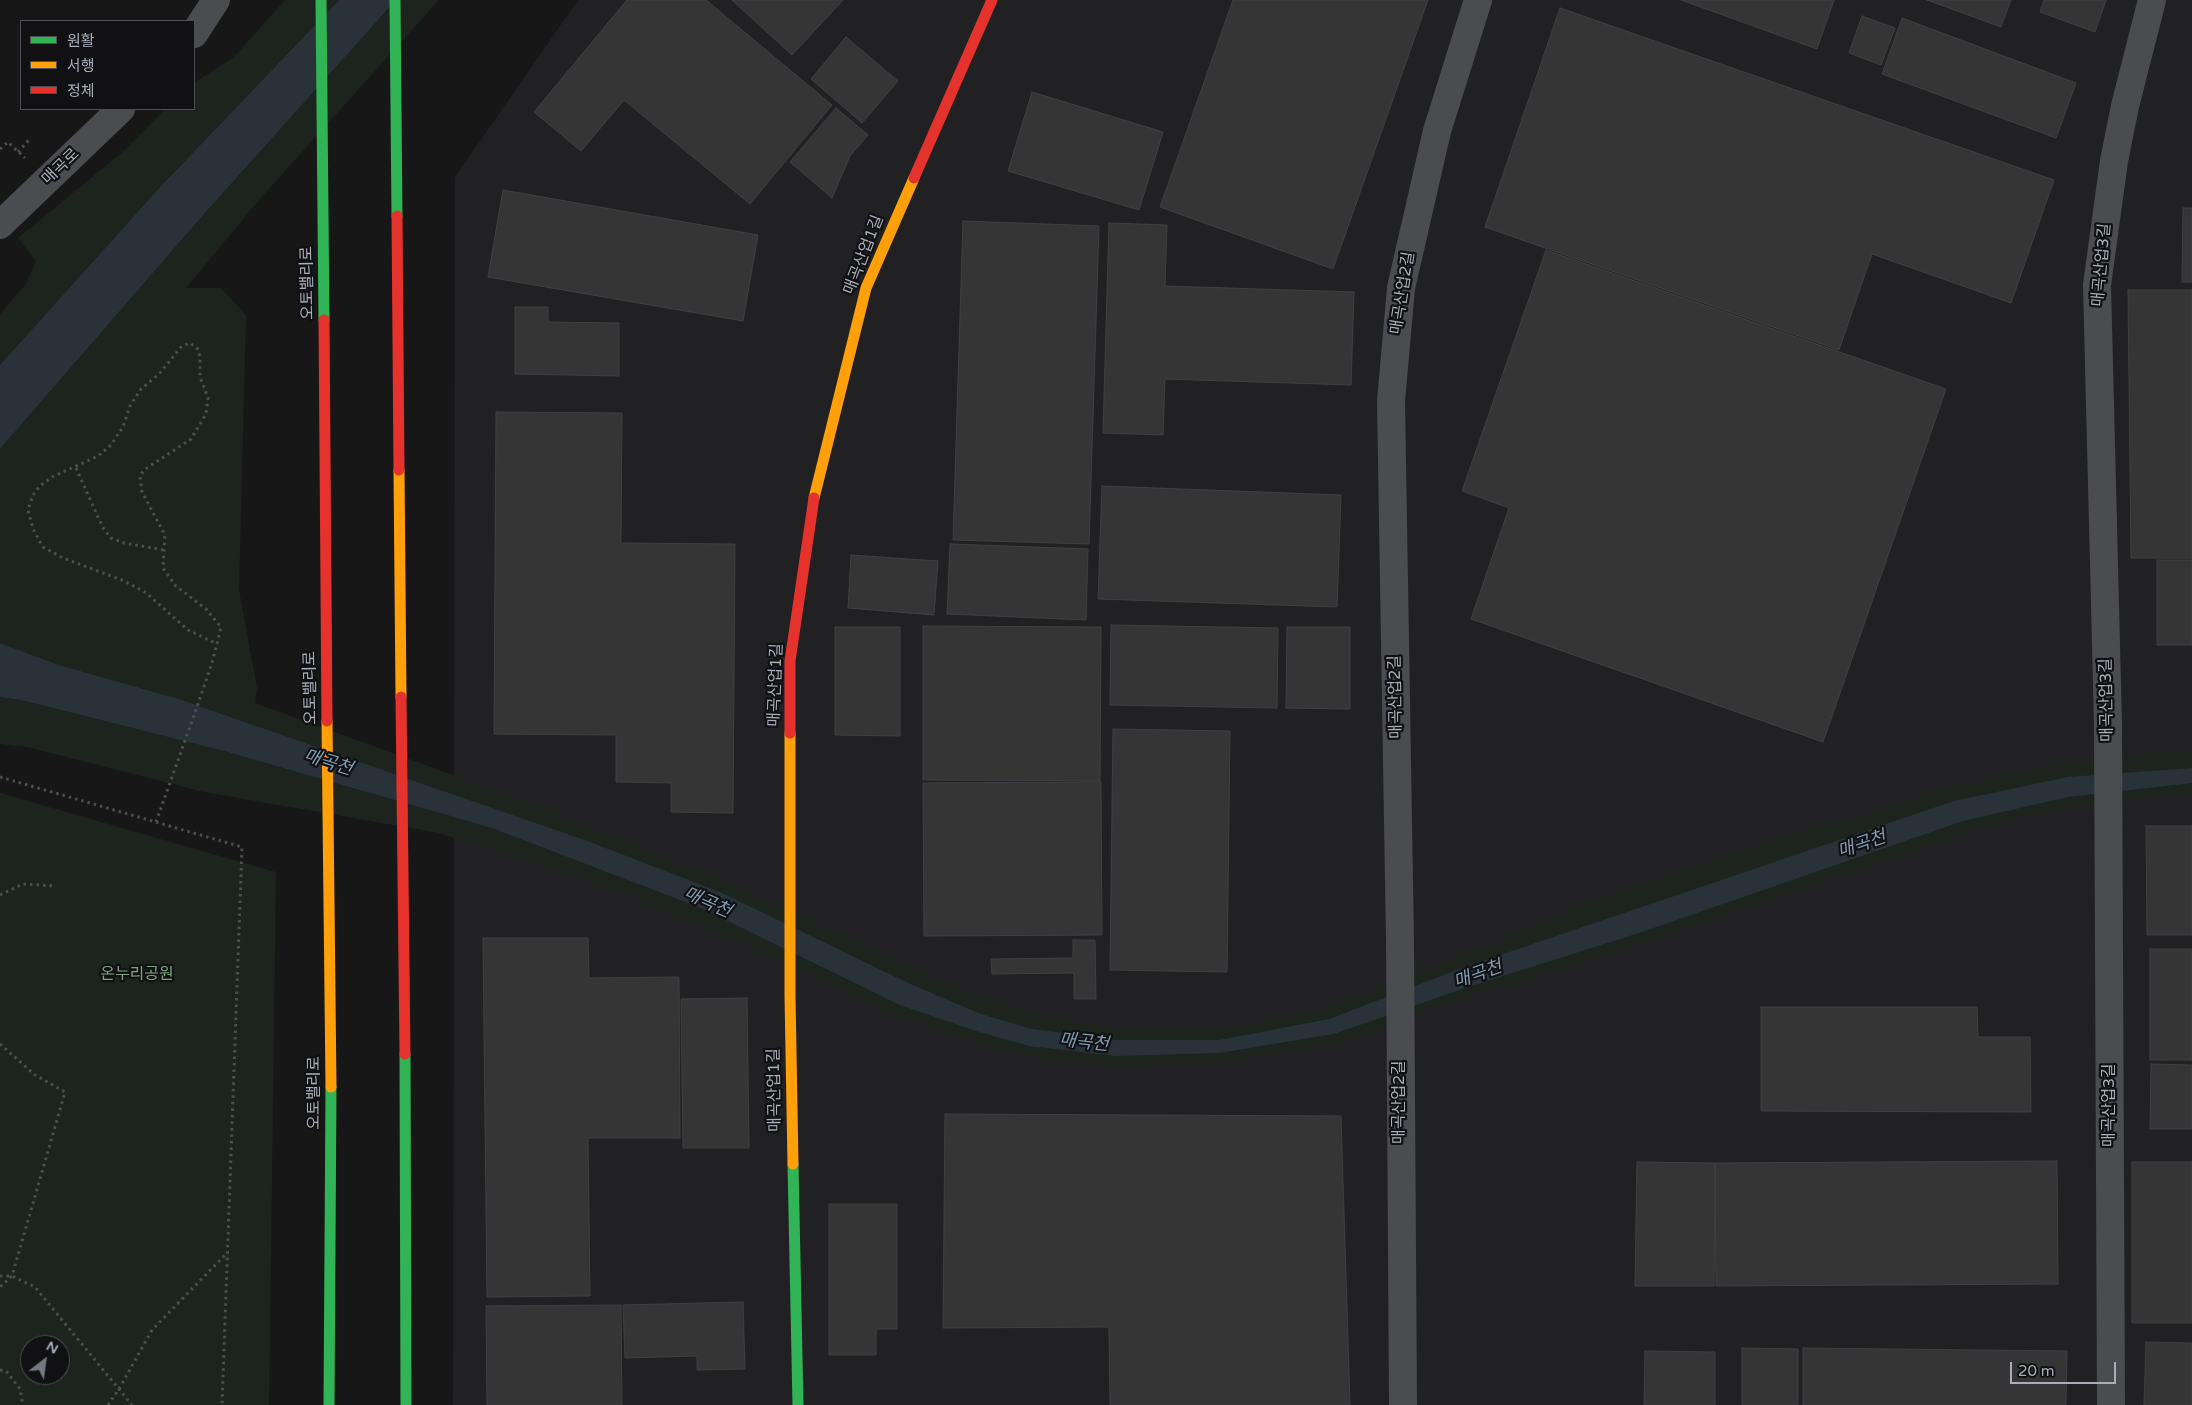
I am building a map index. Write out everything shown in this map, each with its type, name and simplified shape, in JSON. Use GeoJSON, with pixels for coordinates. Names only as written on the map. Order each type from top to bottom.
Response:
{"type":"FeatureCollection","features":[{"type":"Feature","properties":{"kind":"main road","name":"오토밸리로"},"geometry":{"type":"LineString","coordinates":[[321,0],[331,1125],[329,1405]]}},
{"type":"Feature","properties":{"kind":"main road"},"geometry":{"type":"LineString","coordinates":[[395,0],[405,1076],[406,1405]]}},
{"type":"Feature","properties":{"kind":"main road","name":"매곡산업1길"},"geometry":{"type":"LineString","coordinates":[[798,1405],[790,996],[790,661],[814,500],[866,288],[992,0]]}},
{"type":"Feature","properties":{"kind":"street"},"geometry":{"type":"LineString","coordinates":[[195,32],[216,0]]}},
{"type":"Feature","properties":{"kind":"street","name":"매곡산업2길"},"geometry":{"type":"LineString","coordinates":[[1403,1405],[1400,941],[1391,401],[1401,288],[1437,131],[1478,0]]}},
{"type":"Feature","properties":{"kind":"street","name":"매곡산업3길"},"geometry":{"type":"LineString","coordinates":[[2112,1405],[2108,724],[2097,284],[2114,161],[2125,106],[2152,0]]}},
{"type":"Feature","properties":{"kind":"street","name":"매곡로"},"geometry":{"type":"LineString","coordinates":[[0,225],[120,110]]}},
{"type":"Feature","properties":{"kind":"path"},"geometry":{"type":"LineString","coordinates":[[18,152],[29,140]]}},
{"type":"Feature","properties":{"kind":"path"},"geometry":{"type":"LineString","coordinates":[[0,149],[8,142],[28,161]]}},
{"type":"Feature","properties":{"kind":"path"},"geometry":{"type":"LineString","coordinates":[[156,822],[198,704],[217,644],[221,627],[206,609],[176,586],[164,568],[165,535],[142,492],[140,476],[144,470],[191,440],[206,414],[208,398],[200,377],[200,356],[197,348],[190,344],[182,346],[159,374],[140,390],[123,427],[111,445],[98,456],[76,468],[52,477],[40,486],[33,495],[28,510],[33,529],[43,547],[63,558],[122,580],[145,592],[188,630],[217,644]]}},
{"type":"Feature","properties":{"kind":"path"},"geometry":{"type":"LineString","coordinates":[[76,468],[103,528],[111,538],[124,543],[164,550]]}},
{"type":"Feature","properties":{"kind":"path"},"geometry":{"type":"LineString","coordinates":[[0,777],[242,847],[222,1405]]}},
{"type":"Feature","properties":{"kind":"path"},"geometry":{"type":"LineString","coordinates":[[0,895],[23,884],[54,886]]}},
{"type":"Feature","properties":{"kind":"path"},"geometry":{"type":"LineString","coordinates":[[0,1045],[35,1075],[65,1092],[12,1276],[0,1287]]}},
{"type":"Feature","properties":{"kind":"path"},"geometry":{"type":"LineString","coordinates":[[108,1405],[152,1330],[227,1252]]}},
{"type":"Feature","properties":{"kind":"path"},"geometry":{"type":"LineString","coordinates":[[0,1276],[12,1276],[35,1287],[132,1405]]}},
{"type":"Feature","properties":{"kind":"path"},"geometry":{"type":"LineString","coordinates":[[0,1370],[6,1371],[20,1389],[23,1405]]}},
{"type":"Feature","properties":{"kind":"shaded area"},"geometry":{"type":"Polygon","coordinates":[[[578,0],[2192,0],[2192,1405],[453,1405],[455,177],[578,0]]]}},
{"type":"Feature","properties":{"kind":"green space"},"geometry":{"type":"Polygon","coordinates":[[[285,0],[339,0],[161,186],[0,365],[0,314],[26,284],[36,261],[18,238],[125,150],[164,110],[195,110],[195,82],[235,56],[285,0]]]}},
{"type":"Feature","properties":{"kind":"green space"},"geometry":{"type":"Polygon","coordinates":[[[396,0],[439,0],[259,200],[186,288],[221,288],[246,315],[239,590],[257,688],[255,703],[497,791],[729,883],[837,932],[911,969],[982,999],[1038,1016],[1120,1030],[1216,1030],[1325,1009],[1457,958],[1619,890],[1945,788],[2065,763],[2165,751],[2192,749],[2192,768],[2164,770],[1954,801],[1462,968],[1329,1019],[1219,1040],[1117,1040],[1032,1029],[981,1014],[908,983],[720,892],[590,842],[179,699],[59,665],[0,643],[0,449],[204,214],[396,0]]]}},
{"type":"Feature","properties":{"kind":"green space"},"geometry":{"type":"Polygon","coordinates":[[[0,697],[21,700],[224,751],[492,828],[701,908],[900,1005],[976,1031],[1029,1046],[1116,1056],[1220,1053],[1334,1034],[1471,986],[1639,933],[1963,821],[2068,797],[2165,785],[2192,783],[2192,794],[2069,806],[1966,832],[1645,944],[1476,994],[1337,1043],[1224,1061],[1118,1064],[1030,1057],[975,1044],[898,1016],[698,924],[578,876],[505,851],[434,832],[204,792],[27,747],[0,744],[0,697]]]}},
{"type":"Feature","properties":{"kind":"green space","name":"온누리공원"},"geometry":{"type":"Polygon","coordinates":[[[0,793],[276,872],[269,1405],[0,1405],[0,793]]]}},
{"type":"Feature","properties":{"kind":"water"},"geometry":{"type":"Polygon","coordinates":[[[339,0],[396,0],[204,214],[0,449],[0,365],[161,186],[339,0]]]}},
{"type":"Feature","properties":{"kind":"water","name":"매곡천"},"geometry":{"type":"Polygon","coordinates":[[[0,643],[59,665],[179,699],[590,842],[720,892],[908,983],[981,1014],[1032,1029],[1117,1040],[1219,1040],[1329,1019],[1462,968],[1954,801],[2068,777],[2192,768],[2192,783],[2068,797],[1963,821],[1639,933],[1471,986],[1334,1034],[1220,1053],[1116,1056],[1029,1046],[976,1031],[900,1005],[701,908],[492,828],[224,751],[21,700],[0,697],[0,643]]]}},
{"type":"Feature","properties":{"kind":"building"},"geometry":{"type":"Polygon","coordinates":[[[627,0],[706,0],[832,105],[750,204],[624,100],[581,151],[534,112],[627,0]]]}},
{"type":"Feature","properties":{"kind":"building"},"geometry":{"type":"Polygon","coordinates":[[[732,0],[843,0],[792,55],[732,0]]]}},
{"type":"Feature","properties":{"kind":"building"},"geometry":{"type":"Polygon","coordinates":[[[1233,0],[1428,0],[1333,269],[1160,207],[1233,0]]]}},
{"type":"Feature","properties":{"kind":"building"},"geometry":{"type":"Polygon","coordinates":[[[1681,0],[1834,0],[1817,49],[1681,0]]]}},
{"type":"Feature","properties":{"kind":"building"},"geometry":{"type":"Polygon","coordinates":[[[1927,0],[2011,0],[2001,27],[1927,0]]]}},
{"type":"Feature","properties":{"kind":"building"},"geometry":{"type":"Polygon","coordinates":[[[2044,0],[2106,0],[2095,32],[2040,12],[2044,0]]]}},
{"type":"Feature","properties":{"kind":"building"},"geometry":{"type":"Polygon","coordinates":[[[1560,8],[2054,180],[2011,303],[1872,254],[1839,350],[1485,227],[1560,8]]]}},
{"type":"Feature","properties":{"kind":"building"},"geometry":{"type":"Polygon","coordinates":[[[1862,16],[1895,28],[1881,65],[1849,53],[1862,16]]]}},
{"type":"Feature","properties":{"kind":"building"},"geometry":{"type":"Polygon","coordinates":[[[1902,18],[2076,83],[2056,138],[1882,74],[1902,18]]]}},
{"type":"Feature","properties":{"kind":"building"},"geometry":{"type":"Polygon","coordinates":[[[846,37],[898,81],[862,123],[811,79],[846,37]]]}},
{"type":"Feature","properties":{"kind":"building"},"geometry":{"type":"Polygon","coordinates":[[[1032,92],[1163,132],[1139,210],[1008,171],[1032,92]]]}},
{"type":"Feature","properties":{"kind":"building"},"geometry":{"type":"Polygon","coordinates":[[[836,108],[868,135],[850,156],[832,198],[790,162],[836,108]]]}},
{"type":"Feature","properties":{"kind":"building"},"geometry":{"type":"Polygon","coordinates":[[[503,190],[758,235],[743,321],[488,277],[503,190]]]}},
{"type":"Feature","properties":{"kind":"building"},"geometry":{"type":"Polygon","coordinates":[[[2183,208],[2192,208],[2192,282],[2182,282],[2183,208]]]}},
{"type":"Feature","properties":{"kind":"building"},"geometry":{"type":"Polygon","coordinates":[[[963,221],[1099,226],[1089,544],[953,540],[963,221]]]}},
{"type":"Feature","properties":{"kind":"building"},"geometry":{"type":"Polygon","coordinates":[[[1109,223],[1167,225],[1165,286],[1354,292],[1351,385],[1165,379],[1163,435],[1103,433],[1109,223]]]}},
{"type":"Feature","properties":{"kind":"building"},"geometry":{"type":"Polygon","coordinates":[[[1546,250],[1946,389],[1823,742],[1471,619],[1509,508],[1462,491],[1546,250]]]}},
{"type":"Feature","properties":{"kind":"building"},"geometry":{"type":"Polygon","coordinates":[[[2128,290],[2192,290],[2192,558],[2131,558],[2128,290]]]}},
{"type":"Feature","properties":{"kind":"building"},"geometry":{"type":"Polygon","coordinates":[[[515,307],[548,307],[548,322],[619,323],[619,376],[515,374],[515,307]]]}},
{"type":"Feature","properties":{"kind":"building"},"geometry":{"type":"Polygon","coordinates":[[[496,412],[622,413],[621,543],[735,544],[733,813],[671,812],[671,783],[616,782],[616,735],[494,734],[496,412]]]}},
{"type":"Feature","properties":{"kind":"building"},"geometry":{"type":"Polygon","coordinates":[[[1102,486],[1341,495],[1337,607],[1098,599],[1102,486]]]}},
{"type":"Feature","properties":{"kind":"building"},"geometry":{"type":"Polygon","coordinates":[[[950,544],[1088,549],[1086,620],[947,614],[950,544]]]}},
{"type":"Feature","properties":{"kind":"building"},"geometry":{"type":"Polygon","coordinates":[[[851,555],[938,561],[934,615],[848,608],[851,555]]]}},
{"type":"Feature","properties":{"kind":"building"},"geometry":{"type":"Polygon","coordinates":[[[2157,560],[2192,560],[2192,645],[2157,645],[2157,560]]]}},
{"type":"Feature","properties":{"kind":"building"},"geometry":{"type":"Polygon","coordinates":[[[1111,625],[1278,628],[1277,708],[1110,705],[1111,625]]]}},
{"type":"Feature","properties":{"kind":"building"},"geometry":{"type":"Polygon","coordinates":[[[923,626],[1101,627],[1100,781],[923,780],[923,626]]]}},
{"type":"Feature","properties":{"kind":"building"},"geometry":{"type":"Polygon","coordinates":[[[835,627],[900,627],[900,736],[835,735],[835,627]]]}},
{"type":"Feature","properties":{"kind":"building"},"geometry":{"type":"Polygon","coordinates":[[[1287,627],[1350,627],[1350,709],[1286,708],[1287,627]]]}},
{"type":"Feature","properties":{"kind":"building"},"geometry":{"type":"Polygon","coordinates":[[[1113,729],[1230,731],[1227,972],[1110,970],[1113,729]]]}},
{"type":"Feature","properties":{"kind":"building"},"geometry":{"type":"Polygon","coordinates":[[[1101,782],[1102,935],[924,936],[923,783],[1101,782]]]}},
{"type":"Feature","properties":{"kind":"building"},"geometry":{"type":"Polygon","coordinates":[[[2146,826],[2192,826],[2192,935],[2147,935],[2146,826]]]}},
{"type":"Feature","properties":{"kind":"building"},"geometry":{"type":"Polygon","coordinates":[[[483,938],[588,938],[589,978],[679,977],[680,1138],[588,1138],[590,1296],[487,1297],[483,938]]]}},
{"type":"Feature","properties":{"kind":"building"},"geometry":{"type":"Polygon","coordinates":[[[1073,940],[1095,940],[1096,999],[1074,999],[1074,973],[992,974],[991,959],[1073,958],[1073,940]]]}},
{"type":"Feature","properties":{"kind":"building"},"geometry":{"type":"Polygon","coordinates":[[[2150,949],[2192,949],[2192,1060],[2150,1060],[2150,949]]]}},
{"type":"Feature","properties":{"kind":"building"},"geometry":{"type":"Polygon","coordinates":[[[747,998],[749,1148],[683,1148],[681,999],[747,998]]]}},
{"type":"Feature","properties":{"kind":"building"},"geometry":{"type":"Polygon","coordinates":[[[1761,1007],[1977,1007],[1978,1037],[2030,1037],[2031,1112],[1761,1111],[1761,1007]]]}},
{"type":"Feature","properties":{"kind":"building"},"geometry":{"type":"Polygon","coordinates":[[[2151,1064],[2192,1065],[2192,1129],[2150,1129],[2151,1064]]]}},
{"type":"Feature","properties":{"kind":"building"},"geometry":{"type":"Polygon","coordinates":[[[945,1114],[1341,1116],[1350,1405],[1110,1405],[1109,1327],[943,1328],[945,1114]]]}},
{"type":"Feature","properties":{"kind":"building"},"geometry":{"type":"Polygon","coordinates":[[[2057,1161],[2058,1284],[1716,1286],[1715,1163],[2057,1161]]]}},
{"type":"Feature","properties":{"kind":"building"},"geometry":{"type":"Polygon","coordinates":[[[1637,1162],[1715,1163],[1714,1286],[1635,1286],[1637,1162]]]}},
{"type":"Feature","properties":{"kind":"building"},"geometry":{"type":"Polygon","coordinates":[[[2132,1162],[2192,1162],[2192,1323],[2132,1323],[2132,1162]]]}},
{"type":"Feature","properties":{"kind":"building"},"geometry":{"type":"Polygon","coordinates":[[[829,1204],[897,1204],[897,1329],[876,1329],[876,1355],[829,1355],[829,1204]]]}},
{"type":"Feature","properties":{"kind":"building"},"geometry":{"type":"Polygon","coordinates":[[[743,1302],[745,1369],[697,1370],[697,1356],[625,1358],[623,1305],[743,1302]]]}},
{"type":"Feature","properties":{"kind":"building"},"geometry":{"type":"Polygon","coordinates":[[[621,1305],[622,1405],[487,1405],[486,1306],[621,1305]]]}},
{"type":"Feature","properties":{"kind":"building"},"geometry":{"type":"Polygon","coordinates":[[[2146,1342],[2192,1343],[2192,1405],[2144,1405],[2146,1342]]]}},
{"type":"Feature","properties":{"kind":"building"},"geometry":{"type":"Polygon","coordinates":[[[1742,1348],[1798,1349],[1798,1405],[1742,1405],[1742,1348]]]}},
{"type":"Feature","properties":{"kind":"building"},"geometry":{"type":"Polygon","coordinates":[[[1803,1348],[2067,1351],[2066,1405],[1803,1405],[1803,1348]]]}},
{"type":"Feature","properties":{"kind":"building"},"geometry":{"type":"Polygon","coordinates":[[[1645,1351],[1715,1352],[1715,1405],[1644,1405],[1645,1351]]]}},
{"type":"Feature","properties":{"kind":"traffic: fast"},"geometry":{"type":"LineString","coordinates":[[321,0],[324,320]]}},
{"type":"Feature","properties":{"kind":"traffic: fast"},"geometry":{"type":"LineString","coordinates":[[395,0],[397,216]]}},
{"type":"Feature","properties":{"kind":"traffic: fast"},"geometry":{"type":"LineString","coordinates":[[405,1054],[406,1405]]}},
{"type":"Feature","properties":{"kind":"traffic: fast"},"geometry":{"type":"LineString","coordinates":[[329,1405],[331,1087]]}},
{"type":"Feature","properties":{"kind":"traffic: fast"},"geometry":{"type":"LineString","coordinates":[[793,1164],[798,1405]]}},
{"type":"Feature","properties":{"kind":"traffic: slow"},"geometry":{"type":"LineString","coordinates":[[814,498],[866,288],[914,178]]}},
{"type":"Feature","properties":{"kind":"traffic: slow"},"geometry":{"type":"LineString","coordinates":[[399,470],[401,697]]}},
{"type":"Feature","properties":{"kind":"traffic: slow"},"geometry":{"type":"LineString","coordinates":[[327,721],[331,1087]]}},
{"type":"Feature","properties":{"kind":"traffic: slow"},"geometry":{"type":"LineString","coordinates":[[790,733],[790,996],[793,1164]]}},
{"type":"Feature","properties":{"kind":"traffic: jam"},"geometry":{"type":"LineString","coordinates":[[914,178],[992,0]]}},
{"type":"Feature","properties":{"kind":"traffic: jam"},"geometry":{"type":"LineString","coordinates":[[397,216],[399,470]]}},
{"type":"Feature","properties":{"kind":"traffic: jam"},"geometry":{"type":"LineString","coordinates":[[324,320],[327,721]]}},
{"type":"Feature","properties":{"kind":"traffic: jam"},"geometry":{"type":"LineString","coordinates":[[790,733],[790,661],[814,498]]}},
{"type":"Feature","properties":{"kind":"traffic: jam"},"geometry":{"type":"LineString","coordinates":[[401,697],[405,1054]]}}]}
